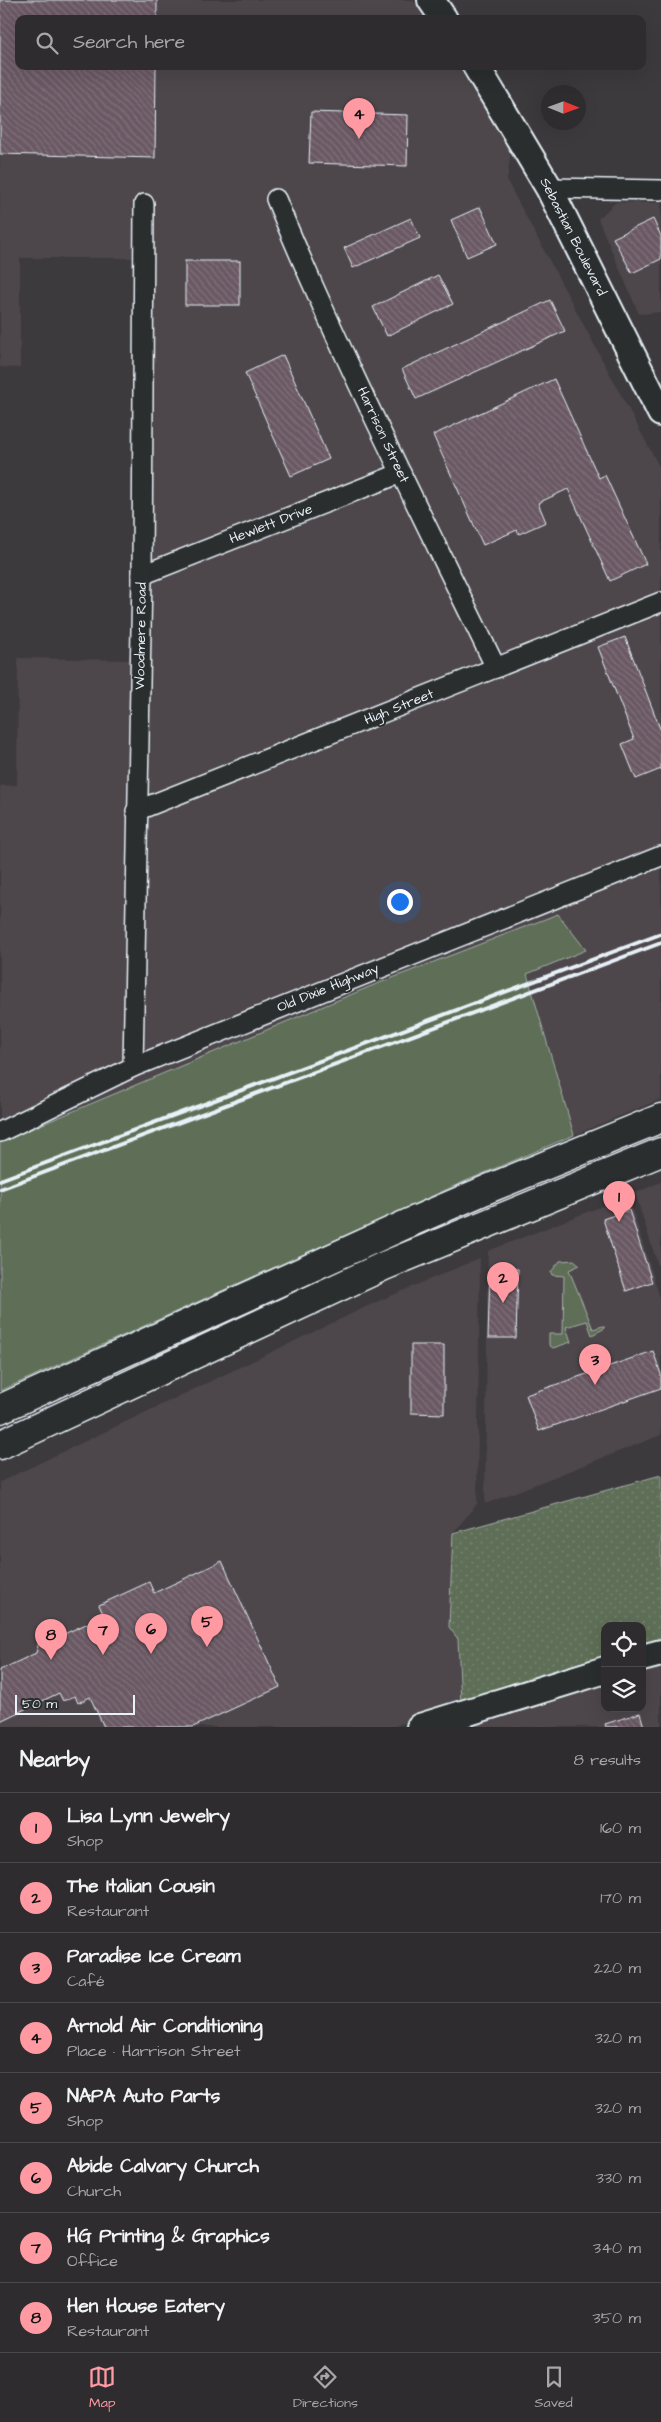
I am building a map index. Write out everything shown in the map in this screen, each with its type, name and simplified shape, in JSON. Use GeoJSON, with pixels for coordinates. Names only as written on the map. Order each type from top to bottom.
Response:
{"type":"FeatureCollection","features":[{"type":"Feature","properties":{"kind":"main road"},"geometry":{"type":"LineString","coordinates":[[431,0],[441,15]]}},
{"type":"Feature","properties":{"kind":"main road","name":"Sebastian Boulevard"},"geometry":{"type":"LineString","coordinates":[[478,70],[549,188],[661,412]]}},
{"type":"Feature","properties":{"kind":"main road"},"geometry":{"type":"LineString","coordinates":[[0,1409],[490,1188],[661,1118]]}},
{"type":"Feature","properties":{"kind":"main road"},"geometry":{"type":"LineString","coordinates":[[0,1445],[384,1266],[661,1152]]}},
{"type":"Feature","properties":{"kind":"main road"},"geometry":{"type":"LineString","coordinates":[[533,1205],[541,1182],[560,1159]]}},
{"type":"Feature","properties":{"kind":"main road"},"geometry":{"type":"LineString","coordinates":[[477,1228],[488,1210],[490,1188]]}},
{"type":"Feature","properties":{"kind":"main road"},"geometry":{"type":"LineString","coordinates":[[0,1424],[178,1341],[204,1316]]}},
{"type":"Feature","properties":{"kind":"main road"},"geometry":{"type":"LineString","coordinates":[[646,1657],[661,1653]]}},
{"type":"Feature","properties":{"kind":"main road"},"geometry":{"type":"LineString","coordinates":[[420,1727],[601,1671]]}},
{"type":"Feature","properties":{"kind":"street"},"geometry":{"type":"LineString","coordinates":[[549,188],[661,190]]}},
{"type":"Feature","properties":{"kind":"street","name":"Harrison Street"},"geometry":{"type":"LineString","coordinates":[[276,199],[300,258],[401,473],[496,668]]}},
{"type":"Feature","properties":{"kind":"street","name":"Woodmere Road"},"geometry":{"type":"LineString","coordinates":[[133,1066],[136,811],[142,575],[144,204]]}},
{"type":"Feature","properties":{"kind":"street","name":"Hewlett Drive"},"geometry":{"type":"LineString","coordinates":[[142,575],[401,473]]}},
{"type":"Feature","properties":{"kind":"street","name":"High Street"},"geometry":{"type":"LineString","coordinates":[[136,811],[661,602]]}},
{"type":"Feature","properties":{"kind":"street","name":"Old Dixie Highway"},"geometry":{"type":"LineString","coordinates":[[0,1132],[133,1066],[661,856]]}},
{"type":"Feature","properties":{"kind":"shaded area"},"geometry":{"type":"Polygon","coordinates":[[[0,0],[413,0],[423,15],[15,15],[15,70],[460,70],[510,144],[507,181],[661,470],[661,592],[501,657],[409,470],[281,189],[264,195],[292,262],[389,469],[152,562],[153,196],[135,196],[134,258],[20,258],[20,368],[0,367],[0,0]]]}},
{"type":"Feature","properties":{"kind":"shaded area"},"geometry":{"type":"Polygon","coordinates":[[[616,202],[661,203],[661,312],[639,314],[598,219],[616,202]]]}},
{"type":"Feature","properties":{"kind":"shaded area"},"geometry":{"type":"Polygon","coordinates":[[[396,484],[484,664],[146,798],[151,580],[396,484]]]}},
{"type":"Feature","properties":{"kind":"shaded area"},"geometry":{"type":"Polygon","coordinates":[[[661,610],[661,847],[143,1054],[145,816],[661,610]]]}},
{"type":"Feature","properties":{"kind":"shaded area"},"geometry":{"type":"Polygon","coordinates":[[[18,658],[130,660],[127,806],[124,807],[127,813],[124,1062],[0,1122],[0,786],[17,785],[18,658]]]}},
{"type":"Feature","properties":{"kind":"shaded area"},"geometry":{"type":"Polygon","coordinates":[[[661,865],[661,1099],[574,1135],[527,974],[305,1015],[0,1142],[135,1075],[142,1075],[142,1072],[661,865]]]}},
{"type":"Feature","properties":{"kind":"shaded area"},"geometry":{"type":"Polygon","coordinates":[[[661,1182],[661,1275],[635,1193],[661,1182]]]}},
{"type":"Feature","properties":{"kind":"shaded area"},"geometry":{"type":"Polygon","coordinates":[[[628,1196],[661,1301],[661,1435],[485,1504],[488,1251],[628,1196]]]}},
{"type":"Feature","properties":{"kind":"shaded area"},"geometry":{"type":"Polygon","coordinates":[[[480,1258],[477,1504],[453,1533],[449,1627],[458,1639],[461,1705],[391,1727],[0,1727],[0,1482],[374,1303],[480,1258]]]}},
{"type":"Feature","properties":{"kind":"shaded area"},"geometry":{"type":"Polygon","coordinates":[[[661,1661],[661,1727],[463,1727],[601,1680],[601,1712],[646,1712],[646,1666],[661,1661]]]}},
{"type":"Feature","properties":{"kind":"green space"},"geometry":{"type":"Polygon","coordinates":[[[558,914],[586,950],[527,974],[574,1135],[461,1183],[0,1391],[0,1142],[369,987],[558,914]]]}},
{"type":"Feature","properties":{"kind":"green space"},"geometry":{"type":"Polygon","coordinates":[[[574,1260],[580,1265],[569,1270],[593,1329],[603,1326],[605,1328],[592,1335],[587,1321],[566,1327],[571,1342],[553,1348],[549,1345],[549,1334],[563,1334],[564,1276],[552,1275],[551,1272],[560,1261],[574,1260]]]}},
{"type":"Feature","properties":{"kind":"green space"},"geometry":{"type":"Polygon","coordinates":[[[661,1475],[661,1644],[646,1649],[646,1622],[601,1622],[601,1662],[461,1705],[458,1639],[449,1627],[453,1533],[661,1475]]]}},
{"type":"Feature","properties":{"kind":"building"},"geometry":{"type":"Polygon","coordinates":[[[0,0],[157,0],[157,15],[15,15],[15,70],[156,70],[155,158],[0,154],[0,0]]]}},
{"type":"Feature","properties":{"kind":"building"},"geometry":{"type":"Polygon","coordinates":[[[311,112],[408,115],[407,166],[309,163],[311,112]]]}},
{"type":"Feature","properties":{"kind":"building"},"geometry":{"type":"Polygon","coordinates":[[[480,207],[497,244],[467,257],[451,220],[480,207]]]}},
{"type":"Feature","properties":{"kind":"building"},"geometry":{"type":"Polygon","coordinates":[[[411,218],[420,238],[353,268],[344,248],[411,218]]]}},
{"type":"Feature","properties":{"kind":"building"},"geometry":{"type":"Polygon","coordinates":[[[653,219],[661,236],[661,259],[632,273],[613,238],[653,219]]]}},
{"type":"Feature","properties":{"kind":"building"},"geometry":{"type":"Polygon","coordinates":[[[185,261],[240,261],[240,305],[185,305],[185,261]]]}},
{"type":"Feature","properties":{"kind":"building"},"geometry":{"type":"Polygon","coordinates":[[[438,275],[453,304],[387,336],[373,307],[438,275]]]}},
{"type":"Feature","properties":{"kind":"building"},"geometry":{"type":"Polygon","coordinates":[[[550,300],[565,331],[416,399],[402,369],[550,300]]]}},
{"type":"Feature","properties":{"kind":"building"},"geometry":{"type":"Polygon","coordinates":[[[283,355],[329,459],[291,476],[245,373],[283,355]]]}},
{"type":"Feature","properties":{"kind":"building"},"geometry":{"type":"Polygon","coordinates":[[[554,379],[599,478],[605,475],[646,564],[610,581],[568,489],[538,503],[546,522],[519,534],[517,530],[483,545],[433,435],[554,379]]]}},
{"type":"Feature","properties":{"kind":"building"},"geometry":{"type":"Polygon","coordinates":[[[625,637],[661,731],[661,769],[636,779],[622,744],[634,739],[598,647],[625,637]]]}},
{"type":"Feature","properties":{"kind":"building"},"geometry":{"type":"Polygon","coordinates":[[[629,1210],[652,1282],[626,1291],[603,1219],[629,1210]]]}},
{"type":"Feature","properties":{"kind":"building"},"geometry":{"type":"Polygon","coordinates":[[[490,1268],[518,1269],[516,1338],[488,1338],[490,1268]]]}},
{"type":"Feature","properties":{"kind":"building"},"geometry":{"type":"Polygon","coordinates":[[[411,1345],[444,1345],[444,1414],[411,1413],[411,1345]]]}},
{"type":"Feature","properties":{"kind":"building"},"geometry":{"type":"Polygon","coordinates":[[[653,1351],[661,1374],[661,1388],[539,1431],[526,1395],[653,1351]]]}},
{"type":"Feature","properties":{"kind":"building"},"geometry":{"type":"Polygon","coordinates":[[[222,1561],[280,1687],[193,1727],[104,1727],[90,1697],[78,1703],[75,1696],[63,1701],[59,1693],[0,1721],[0,1670],[36,1653],[39,1642],[63,1631],[64,1634],[104,1616],[99,1605],[149,1582],[154,1593],[222,1561]]]}},
{"type":"Feature","properties":{"kind":"building"},"geometry":{"type":"Polygon","coordinates":[[[640,1713],[644,1727],[606,1727],[605,1724],[640,1713]]]}},
{"type":"Feature","properties":{"kind":"railway"},"geometry":{"type":"LineString","coordinates":[[0,1180],[661,934]]}},
{"type":"Feature","properties":{"kind":"railway"},"geometry":{"type":"LineString","coordinates":[[0,1189],[661,943]]}},
{"type":"Feature","properties":{"kind":"place","name":"Arnold Air Conditioning"},"geometry":{"type":"Point","coordinates":[359,139]}},
{"type":"Feature","properties":{"kind":"place","name":"Lisa Lynn Jewelry"},"geometry":{"type":"Point","coordinates":[619,1222]}},
{"type":"Feature","properties":{"kind":"place","name":"The Italian Cousin"},"geometry":{"type":"Point","coordinates":[503,1303]}},
{"type":"Feature","properties":{"kind":"place","name":"Paradise Ice Cream"},"geometry":{"type":"Point","coordinates":[595,1385]}},
{"type":"Feature","properties":{"kind":"place","name":"NAPA Auto Parts"},"geometry":{"type":"Point","coordinates":[207,1647]}},
{"type":"Feature","properties":{"kind":"place","name":"Abide Calvary Church"},"geometry":{"type":"Point","coordinates":[151,1654]}},
{"type":"Feature","properties":{"kind":"place","name":"HG Printing & Graphics"},"geometry":{"type":"Point","coordinates":[103,1655]}},
{"type":"Feature","properties":{"kind":"place","name":"Hen House Eatery"},"geometry":{"type":"Point","coordinates":[51,1660]}}]}
